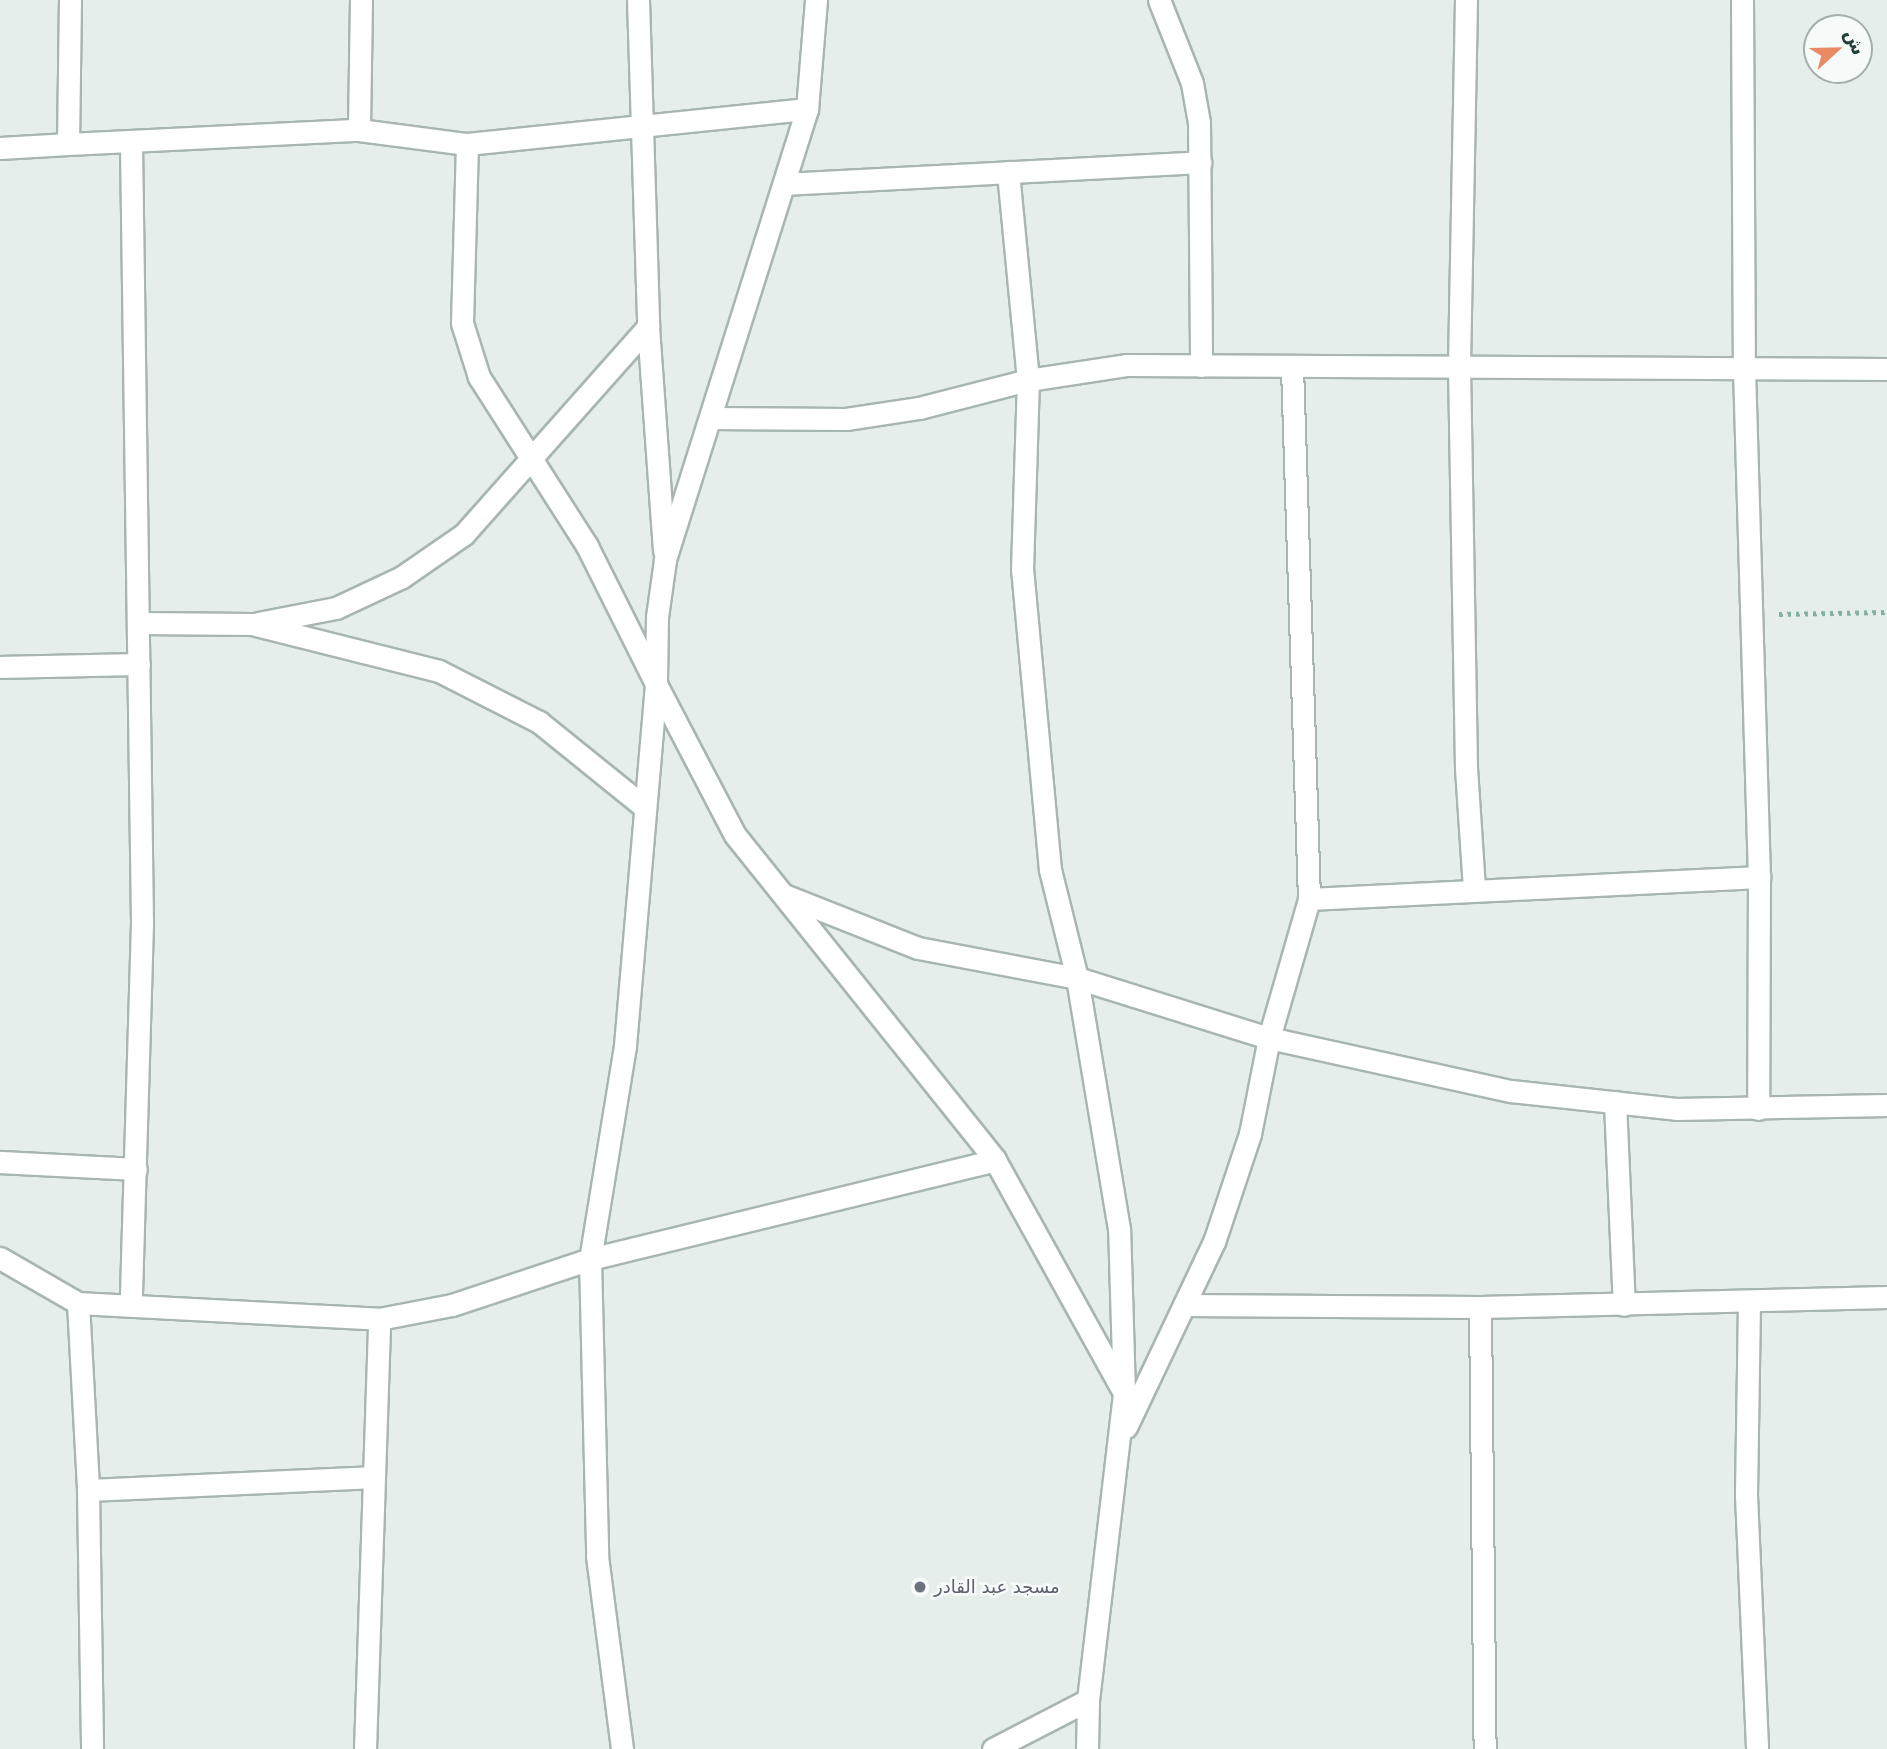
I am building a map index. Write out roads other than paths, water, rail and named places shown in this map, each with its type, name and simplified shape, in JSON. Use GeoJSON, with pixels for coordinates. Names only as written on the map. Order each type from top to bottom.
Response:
{"type":"FeatureCollection","features":[{"type":"Feature","properties":{"kind":"street"},"geometry":{"type":"LineString","coordinates":[[68,144],[69,0]]}},
{"type":"Feature","properties":{"kind":"street"},"geometry":{"type":"LineString","coordinates":[[359,130],[361,0]]}},
{"type":"Feature","properties":{"kind":"street"},"geometry":{"type":"LineString","coordinates":[[638,0],[648,327],[665,560]]}},
{"type":"Feature","properties":{"kind":"street"},"geometry":{"type":"LineString","coordinates":[[622,1749],[597,1556],[590,1259],[625,1046],[643,806],[656,684],[657,617],[665,560],[807,108],[816,0]]}},
{"type":"Feature","properties":{"kind":"street"},"geometry":{"type":"LineString","coordinates":[[1159,0],[1192,83],[1200,162],[1201,366]]}},
{"type":"Feature","properties":{"kind":"street"},"geometry":{"type":"LineString","coordinates":[[1466,0],[1459,366],[1466,768],[1474,889]]}},
{"type":"Feature","properties":{"kind":"street"},"geometry":{"type":"LineString","coordinates":[[1742,0],[1744,369],[1759,877],[1758,1109]]}},
{"type":"Feature","properties":{"kind":"street"},"geometry":{"type":"LineString","coordinates":[[0,148],[68,144],[131,145],[359,130],[467,144],[640,128],[807,108]]}},
{"type":"Feature","properties":{"kind":"street"},"geometry":{"type":"LineString","coordinates":[[467,144],[462,323],[479,377],[587,546],[735,835],[995,1160],[1124,1393]]}},
{"type":"Feature","properties":{"kind":"street"},"geometry":{"type":"LineString","coordinates":[[131,145],[142,923],[131,1304]]}},
{"type":"Feature","properties":{"kind":"street"},"geometry":{"type":"LineString","coordinates":[[784,184],[1200,162]]}},
{"type":"Feature","properties":{"kind":"street"},"geometry":{"type":"LineString","coordinates":[[1009,172],[1028,380],[1022,570],[1050,870],[1077,978],[1119,1229],[1124,1393],[1088,1700],[1087,1749]]}},
{"type":"Feature","properties":{"kind":"street"},"geometry":{"type":"LineString","coordinates":[[139,623],[252,625],[336,608],[402,577],[464,534],[532,462],[648,327]]}},
{"type":"Feature","properties":{"kind":"street"},"geometry":{"type":"LineString","coordinates":[[710,418],[846,419],[919,408],[1028,380],[1126,365],[1887,369]]}},
{"type":"Feature","properties":{"kind":"street"},"geometry":{"type":"LineString","coordinates":[[1120,1438],[1214,1242],[1250,1134],[1269,1038],[1309,899],[1292,366]]}},
{"type":"Feature","properties":{"kind":"street"},"geometry":{"type":"LineString","coordinates":[[252,625],[439,671],[539,722],[643,806]]}},
{"type":"Feature","properties":{"kind":"street"},"geometry":{"type":"LineString","coordinates":[[0,667],[139,664]]}},
{"type":"Feature","properties":{"kind":"street"},"geometry":{"type":"LineString","coordinates":[[1309,899],[1759,877]]}},
{"type":"Feature","properties":{"kind":"street"},"geometry":{"type":"LineString","coordinates":[[782,894],[918,948],[1077,978],[1269,1038],[1511,1091],[1676,1109],[1887,1105]]}},
{"type":"Feature","properties":{"kind":"street"},"geometry":{"type":"LineString","coordinates":[[1615,1102],[1624,1305]]}},
{"type":"Feature","properties":{"kind":"street"},"geometry":{"type":"LineString","coordinates":[[0,1258],[78,1303],[379,1319],[452,1305],[590,1259],[995,1160]]}},
{"type":"Feature","properties":{"kind":"street"},"geometry":{"type":"LineString","coordinates":[[0,1162],[136,1169]]}},
{"type":"Feature","properties":{"kind":"street"},"geometry":{"type":"LineString","coordinates":[[1184,1305],[1480,1307],[1748,1303],[1887,1297]]}},
{"type":"Feature","properties":{"kind":"street"},"geometry":{"type":"LineString","coordinates":[[78,1303],[88,1490],[92,1749]]}},
{"type":"Feature","properties":{"kind":"street"},"geometry":{"type":"LineString","coordinates":[[1748,1303],[1746,1495],[1757,1749]]}},
{"type":"Feature","properties":{"kind":"street"},"geometry":{"type":"LineString","coordinates":[[1480,1307],[1485,1749]]}},
{"type":"Feature","properties":{"kind":"street"},"geometry":{"type":"LineString","coordinates":[[365,1749],[379,1319]]}},
{"type":"Feature","properties":{"kind":"street"},"geometry":{"type":"LineString","coordinates":[[88,1490],[372,1477]]}},
{"type":"Feature","properties":{"kind":"street"},"geometry":{"type":"LineString","coordinates":[[993,1749],[1088,1700]]}},
{"type":"Feature","properties":{"kind":"place","name":"مسجد عبد القادر"},"geometry":{"type":"Point","coordinates":[920,1587]}}]}
